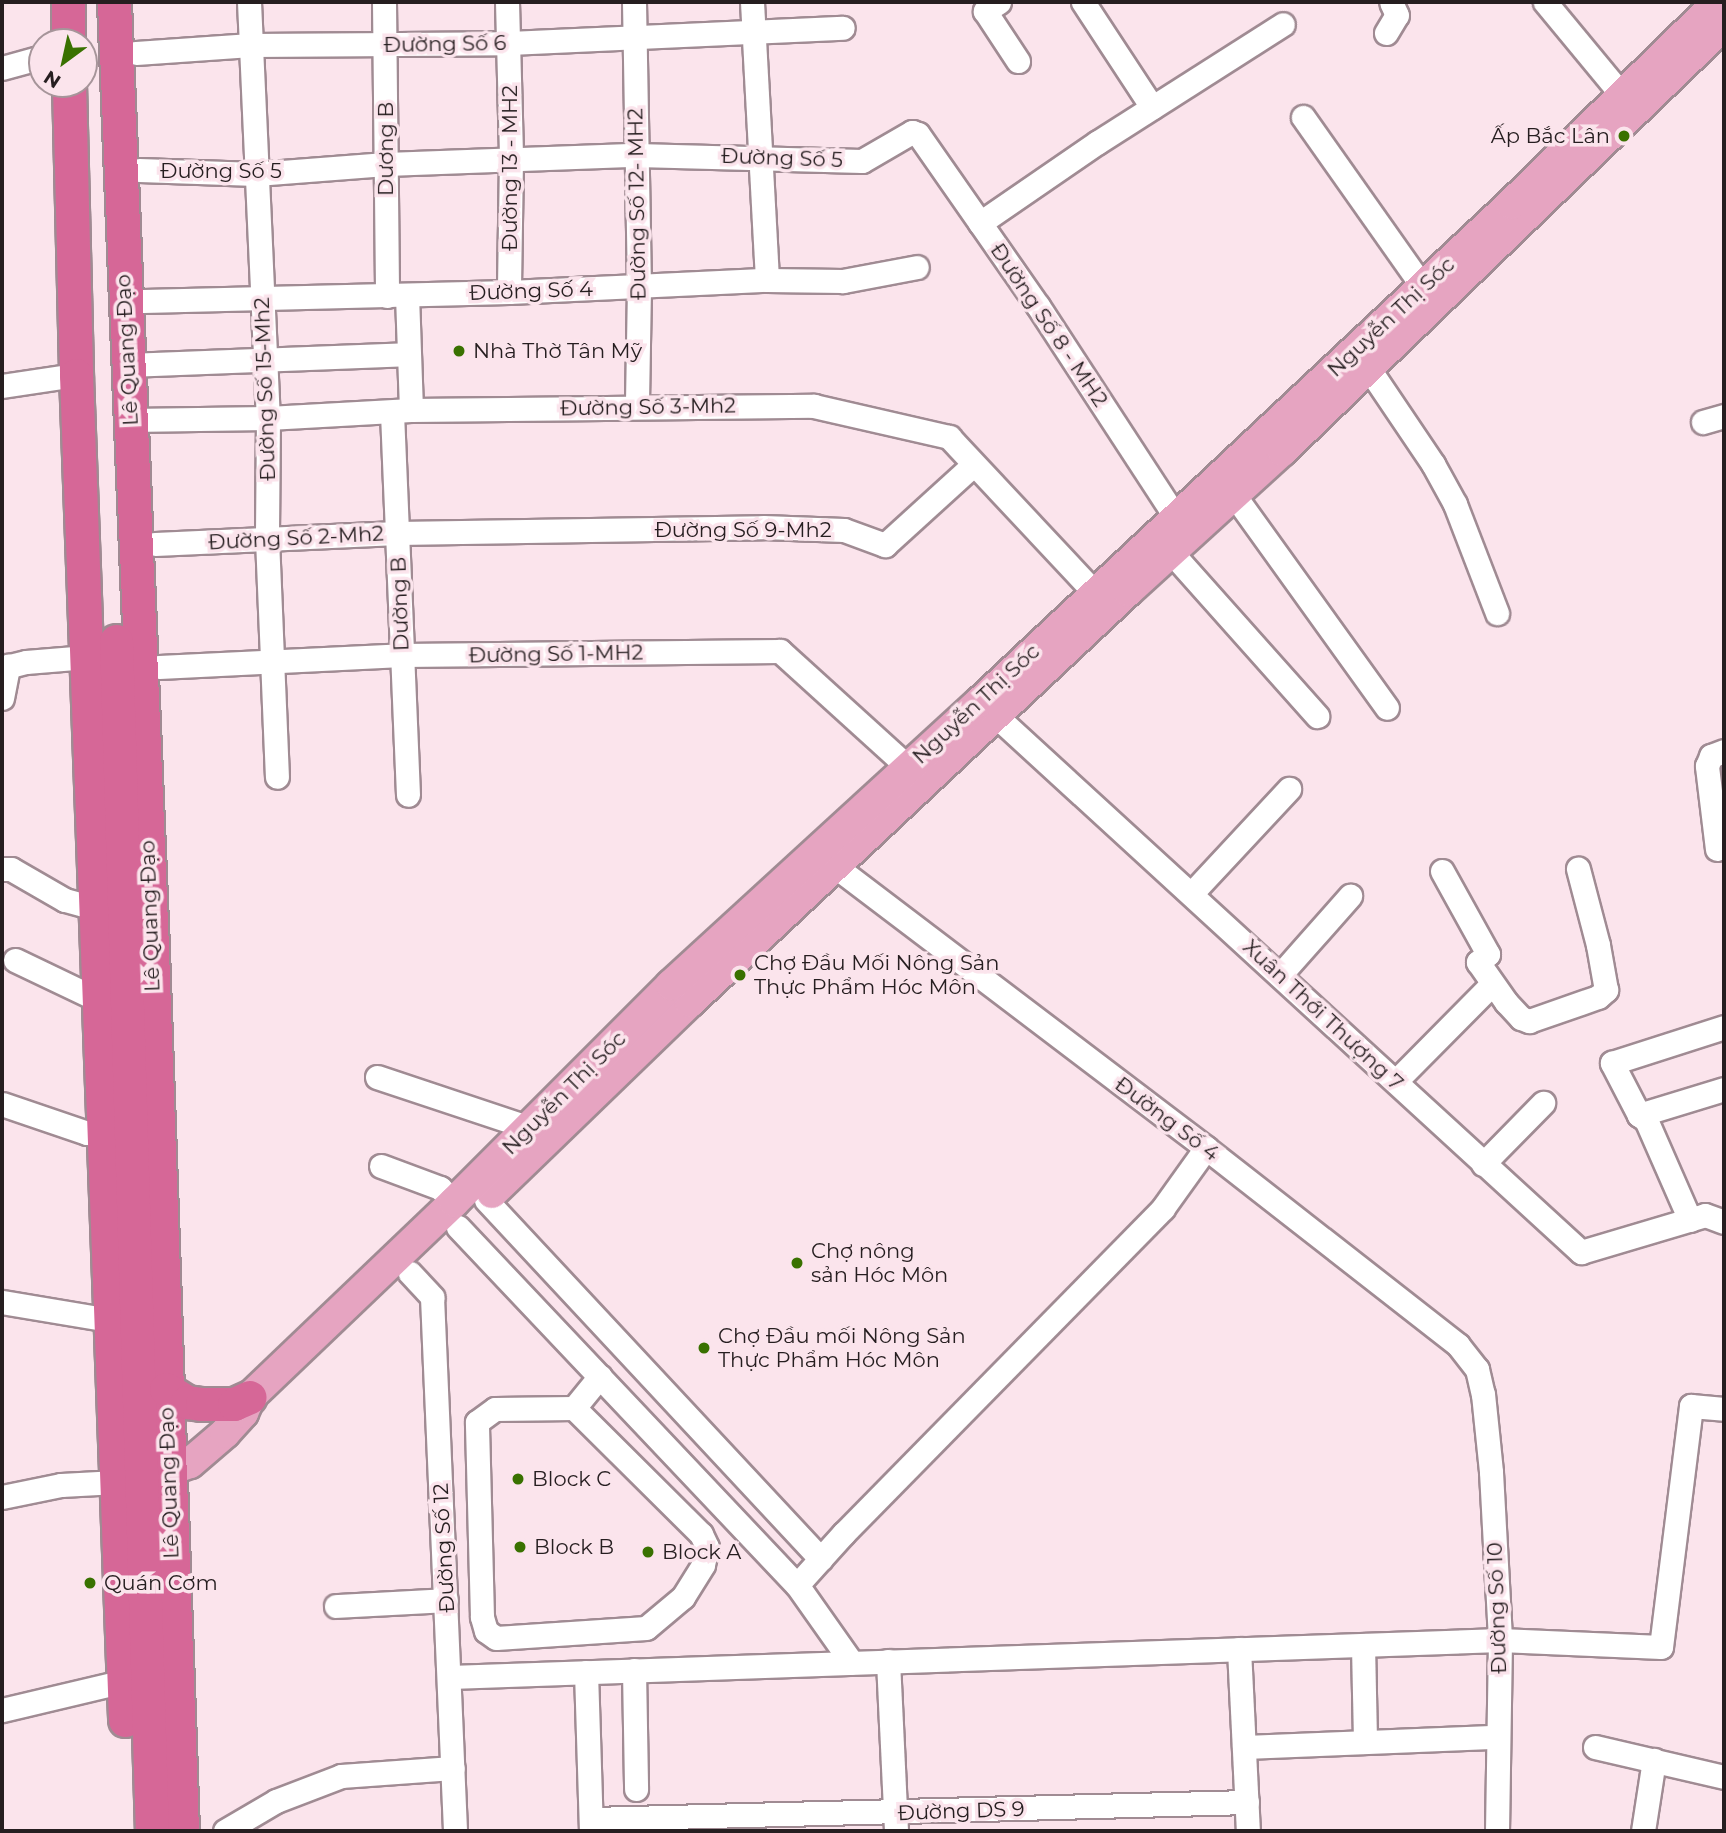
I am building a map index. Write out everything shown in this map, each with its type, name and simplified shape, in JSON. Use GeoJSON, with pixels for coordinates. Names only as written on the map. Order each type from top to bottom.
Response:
{"type":"FeatureCollection","features":[{"type":"Feature","properties":{"kind":"highway"},"geometry":{"type":"LineString","coordinates":[[68,2],[68,28]]}},
{"type":"Feature","properties":{"kind":"highway","name":"Lê Quang Đạo"},"geometry":{"type":"LineString","coordinates":[[98,2],[155,1474],[182,1831]]}},
{"type":"Feature","properties":{"kind":"highway","name":"Lê Quang Đạo"},"geometry":{"type":"LineString","coordinates":[[114,2],[139,420],[176,1396]]}},
{"type":"Feature","properties":{"kind":"highway","name":"Lê Quang Đạo"},"geometry":{"type":"LineString","coordinates":[[134,2],[143,301],[136,365]]}},
{"type":"Feature","properties":{"kind":"highway","name":"Lê Quang Đạo"},"geometry":{"type":"LineString","coordinates":[[69,98],[76,375],[106,1134],[110,1320],[155,1474],[200,1831]]}},
{"type":"Feature","properties":{"kind":"highway","name":"Lê Quang Đạo"},"geometry":{"type":"LineString","coordinates":[[129,1831],[135,1678],[155,1474],[176,1396],[155,544],[139,420]]}},
{"type":"Feature","properties":{"kind":"highway"},"geometry":{"type":"LineString","coordinates":[[176,1396],[246,1405]]}},
{"type":"Feature","properties":{"kind":"highway","name":"Lê Quang Đạo"},"geometry":{"type":"LineString","coordinates":[[135,1678],[152,1831]]}},
{"type":"Feature","properties":{"kind":"main road","name":"Nguyễn Thị Sóc"},"geometry":{"type":"LineString","coordinates":[[246,1405],[266,1409],[410,1273],[530,1128],[671,985],[908,767],[988,710],[1171,552],[1369,369],[1517,213],[1621,94],[1718,2]]}},
{"type":"Feature","properties":{"kind":"main road","name":"Nguyễn Thị Sóc"},"geometry":{"type":"LineString","coordinates":[[155,1474],[246,1405],[456,1215],[485,1200],[836,867],[988,710],[1095,593],[1423,287],[1517,213],[1724,25]]}},
{"type":"Feature","properties":{"kind":"street","name":"Đường Số 15-Mh2"},"geometry":{"type":"LineString","coordinates":[[248,2],[266,360],[267,539],[277,777]]}},
{"type":"Feature","properties":{"kind":"street","name":"Dương B"},"geometry":{"type":"LineString","coordinates":[[384,2],[387,45],[386,164],[397,295]]}},
{"type":"Feature","properties":{"kind":"street","name":"Đường 13 - MH2"},"geometry":{"type":"LineString","coordinates":[[507,2],[511,159],[509,292]]}},
{"type":"Feature","properties":{"kind":"street","name":"Đường Số 12- MH2"},"geometry":{"type":"LineString","coordinates":[[634,2],[639,287],[637,406]]}},
{"type":"Feature","properties":{"kind":"street"},"geometry":{"type":"LineString","coordinates":[[752,2],[758,158],[767,280]]}},
{"type":"Feature","properties":{"kind":"street"},"geometry":{"type":"LineString","coordinates":[[999,2],[985,11],[1018,61]]}},
{"type":"Feature","properties":{"kind":"street"},"geometry":{"type":"LineString","coordinates":[[1083,2],[1152,107]]}},
{"type":"Feature","properties":{"kind":"street"},"geometry":{"type":"LineString","coordinates":[[1386,33],[1397,15],[1391,2]]}},
{"type":"Feature","properties":{"kind":"street"},"geometry":{"type":"LineString","coordinates":[[1545,2],[1621,94]]}},
{"type":"Feature","properties":{"kind":"street"},"geometry":{"type":"LineString","coordinates":[[981,223],[1152,107],[1283,23]]}},
{"type":"Feature","properties":{"kind":"street","name":"Đường Số 6"},"geometry":{"type":"LineString","coordinates":[[136,53],[251,45],[509,43],[636,35],[843,28]]}},
{"type":"Feature","properties":{"kind":"street"},"geometry":{"type":"LineString","coordinates":[[2,68],[28,61]]}},
{"type":"Feature","properties":{"kind":"street"},"geometry":{"type":"LineString","coordinates":[[1303,117],[1423,287]]}},
{"type":"Feature","properties":{"kind":"street","name":"Đường Số 5"},"geometry":{"type":"LineString","coordinates":[[139,170],[256,174],[386,164],[636,155],[862,161],[906,133],[919,134]]}},
{"type":"Feature","properties":{"kind":"street","name":"Đường Số 8 - MH2"},"geometry":{"type":"LineString","coordinates":[[919,134],[1176,518]]}},
{"type":"Feature","properties":{"kind":"street","name":"Đường Số 4"},"geometry":{"type":"LineString","coordinates":[[143,301],[509,292],[767,280],[843,281],[917,267]]}},
{"type":"Feature","properties":{"kind":"street","name":"Dường B"},"geometry":{"type":"LineString","coordinates":[[397,295],[407,354],[401,411],[397,533],[408,795]]}},
{"type":"Feature","properties":{"kind":"street"},"geometry":{"type":"LineString","coordinates":[[136,365],[407,354]]}},
{"type":"Feature","properties":{"kind":"street"},"geometry":{"type":"LineString","coordinates":[[1369,369],[1433,464],[1455,504],[1497,613]]}},
{"type":"Feature","properties":{"kind":"street"},"geometry":{"type":"LineString","coordinates":[[2,386],[76,375]]}},
{"type":"Feature","properties":{"kind":"street","name":"Đường Số 3-Mh2"},"geometry":{"type":"LineString","coordinates":[[139,420],[637,406],[814,407],[949,438],[1095,593]]}},
{"type":"Feature","properties":{"kind":"street","name":"Đường Số 9-Mh2"},"geometry":{"type":"LineString","coordinates":[[521,532],[763,527],[844,530],[885,545],[973,465]]}},
{"type":"Feature","properties":{"kind":"street"},"geometry":{"type":"LineString","coordinates":[[1234,495],[1387,708]]}},
{"type":"Feature","properties":{"kind":"street","name":"Đường Số 2-Mh2"},"geometry":{"type":"LineString","coordinates":[[155,544],[397,533],[521,532]]}},
{"type":"Feature","properties":{"kind":"street"},"geometry":{"type":"LineString","coordinates":[[1171,552],[1317,716]]}},
{"type":"Feature","properties":{"kind":"street","name":"Đường Số 1-MH2"},"geometry":{"type":"LineString","coordinates":[[159,667],[402,655],[780,651],[908,767]]}},
{"type":"Feature","properties":{"kind":"street"},"geometry":{"type":"LineString","coordinates":[[2,698],[5,667],[87,657]]}},
{"type":"Feature","properties":{"kind":"street","name":"Xuân Thới Thượng 7"},"geometry":{"type":"LineString","coordinates":[[988,710],[1581,1252],[1690,1220]]}},
{"type":"Feature","properties":{"kind":"street"},"geometry":{"type":"LineString","coordinates":[[1717,849],[1707,766],[1711,755],[1724,751]]}},
{"type":"Feature","properties":{"kind":"street"},"geometry":{"type":"LineString","coordinates":[[1191,894],[1289,789]]}},
{"type":"Feature","properties":{"kind":"street","name":"Đường Số 4"},"geometry":{"type":"LineString","coordinates":[[836,867],[1206,1148],[1458,1345],[1477,1369],[1481,1385]]}},
{"type":"Feature","properties":{"kind":"street"},"geometry":{"type":"LineString","coordinates":[[2,869],[11,869],[65,900],[95,908]]}},
{"type":"Feature","properties":{"kind":"street"},"geometry":{"type":"LineString","coordinates":[[1442,870],[1488,954],[1478,962],[1492,984],[1526,1021],[1604,994],[1607,986],[1578,869]]}},
{"type":"Feature","properties":{"kind":"street"},"geometry":{"type":"LineString","coordinates":[[1280,975],[1350,896]]}},
{"type":"Feature","properties":{"kind":"street"},"geometry":{"type":"LineString","coordinates":[[15,960],[99,1000]]}},
{"type":"Feature","properties":{"kind":"street"},"geometry":{"type":"LineString","coordinates":[[1396,1081],[1492,984]]}},
{"type":"Feature","properties":{"kind":"street"},"geometry":{"type":"LineString","coordinates":[[1724,1027],[1612,1063],[1639,1115],[1646,1120],[1690,1220],[1705,1215],[1724,1222]]}},
{"type":"Feature","properties":{"kind":"street"},"geometry":{"type":"LineString","coordinates":[[377,1077],[530,1128]]}},
{"type":"Feature","properties":{"kind":"street"},"geometry":{"type":"LineString","coordinates":[[1639,1115],[1724,1089]]}},
{"type":"Feature","properties":{"kind":"street"},"geometry":{"type":"LineString","coordinates":[[1483,1164],[1543,1103]]}},
{"type":"Feature","properties":{"kind":"street"},"geometry":{"type":"LineString","coordinates":[[2,1104],[87,1133],[106,1134]]}},
{"type":"Feature","properties":{"kind":"street"},"geometry":{"type":"LineString","coordinates":[[797,1585],[1163,1208],[1206,1148]]}},
{"type":"Feature","properties":{"kind":"street"},"geometry":{"type":"LineString","coordinates":[[381,1166],[440,1188],[456,1215],[600,1376],[797,1585],[852,1663]]}},
{"type":"Feature","properties":{"kind":"street"},"geometry":{"type":"LineString","coordinates":[[485,1200],[821,1559]]}},
{"type":"Feature","properties":{"kind":"street","name":"Đường Số 12"},"geometry":{"type":"LineString","coordinates":[[410,1273],[432,1297],[455,1831]]}},
{"type":"Feature","properties":{"kind":"street"},"geometry":{"type":"LineString","coordinates":[[2,1302],[110,1320]]}},
{"type":"Feature","properties":{"kind":"street"},"geometry":{"type":"LineString","coordinates":[[574,1408],[600,1376]]}},
{"type":"Feature","properties":{"kind":"street","name":"Đường Số 10"},"geometry":{"type":"LineString","coordinates":[[1481,1385],[1490,1472],[1500,1640],[1497,1831]]}},
{"type":"Feature","properties":{"kind":"street"},"geometry":{"type":"LineString","coordinates":[[650,1428],[673,1401]]}},
{"type":"Feature","properties":{"kind":"street"},"geometry":{"type":"LineString","coordinates":[[450,1677],[1500,1640],[1661,1647],[1691,1406],[1724,1409]]}},
{"type":"Feature","properties":{"kind":"street"},"geometry":{"type":"LineString","coordinates":[[574,1408],[691,1521],[707,1547],[704,1565],[683,1597],[650,1626],[502,1640],[491,1635],[484,1625],[478,1517],[475,1426],[479,1418],[495,1409],[574,1408]]}},
{"type":"Feature","properties":{"kind":"street"},"geometry":{"type":"LineString","coordinates":[[2,1497],[61,1485],[155,1474]]}},
{"type":"Feature","properties":{"kind":"street"},"geometry":{"type":"LineString","coordinates":[[691,1521],[715,1497]]}},
{"type":"Feature","properties":{"kind":"street"},"geometry":{"type":"LineString","coordinates":[[442,1517],[478,1517]]}},
{"type":"Feature","properties":{"kind":"street"},"geometry":{"type":"LineString","coordinates":[[336,1606],[446,1600]]}},
{"type":"Feature","properties":{"kind":"street"},"geometry":{"type":"LineString","coordinates":[[1363,1645],[1366,1742]]}},
{"type":"Feature","properties":{"kind":"street"},"geometry":{"type":"LineString","coordinates":[[1239,1649],[1248,1831]]}},
{"type":"Feature","properties":{"kind":"street"},"geometry":{"type":"LineString","coordinates":[[888,1661],[895,1822]]}},
{"type":"Feature","properties":{"kind":"street"},"geometry":{"type":"LineString","coordinates":[[634,1670],[636,1789]]}},
{"type":"Feature","properties":{"kind":"street"},"geometry":{"type":"LineString","coordinates":[[586,1672],[591,1825]]}},
{"type":"Feature","properties":{"kind":"street"},"geometry":{"type":"LineString","coordinates":[[2,1710],[135,1678]]}},
{"type":"Feature","properties":{"kind":"street"},"geometry":{"type":"LineString","coordinates":[[1244,1747],[1498,1737]]}},
{"type":"Feature","properties":{"kind":"street"},"geometry":{"type":"LineString","coordinates":[[1595,1748],[1724,1777]]}},
{"type":"Feature","properties":{"kind":"street"},"geometry":{"type":"LineString","coordinates":[[1643,1831],[1654,1760]]}},
{"type":"Feature","properties":{"kind":"street"},"geometry":{"type":"LineString","coordinates":[[225,1831],[276,1801],[341,1776],[453,1768]]}},
{"type":"Feature","properties":{"kind":"street","name":"Đường DS 9"},"geometry":{"type":"LineString","coordinates":[[591,1825],[895,1822],[1247,1802]]}},
{"type":"Feature","properties":{"kind":"place","name":"Ấp Bắc Lân"},"geometry":{"type":"Point","coordinates":[1624,136]}},
{"type":"Feature","properties":{"kind":"place","name":"Nhà Thờ Tân Mỹ"},"geometry":{"type":"Point","coordinates":[459,351]}},
{"type":"Feature","properties":{"kind":"place","name":"Chợ Đầu Mối Nông Sản Thực Phẩm Hóc Môn"},"geometry":{"type":"Point","coordinates":[740,975]}},
{"type":"Feature","properties":{"kind":"place","name":"Chợ nông sản Hóc Môn"},"geometry":{"type":"Point","coordinates":[797,1263]}},
{"type":"Feature","properties":{"kind":"place","name":"Chợ Đầu mối Nông Sản Thực Phẩm Hóc Môn"},"geometry":{"type":"Point","coordinates":[704,1348]}},
{"type":"Feature","properties":{"kind":"place","name":"Block C"},"geometry":{"type":"Point","coordinates":[518,1479]}},
{"type":"Feature","properties":{"kind":"place","name":"Block B"},"geometry":{"type":"Point","coordinates":[520,1547]}},
{"type":"Feature","properties":{"kind":"place","name":"Block A"},"geometry":{"type":"Point","coordinates":[648,1552]}},
{"type":"Feature","properties":{"kind":"place","name":"Quán Cơm"},"geometry":{"type":"Point","coordinates":[90,1583]}}]}
